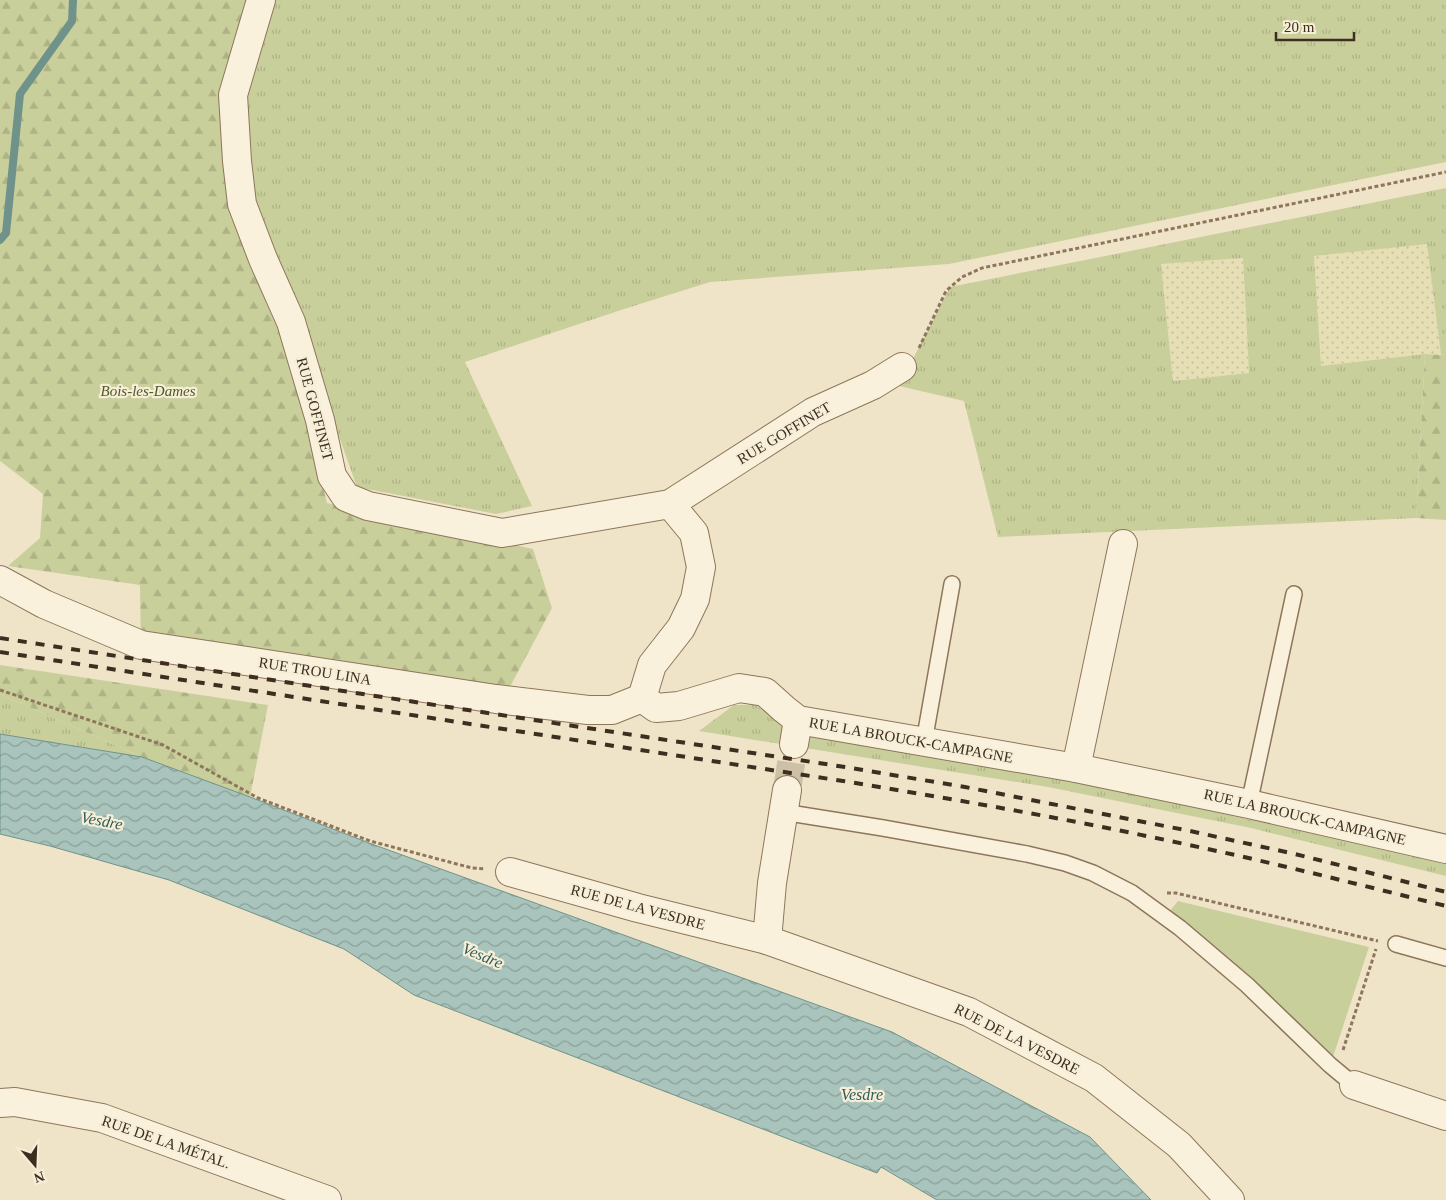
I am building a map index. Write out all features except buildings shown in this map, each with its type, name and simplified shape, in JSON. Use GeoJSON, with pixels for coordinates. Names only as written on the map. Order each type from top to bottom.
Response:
{"type":"FeatureCollection","features":[{"type":"Feature","properties":{"kind":"street","name":"RUE GOFFINET"},"geometry":{"type":"LineString","coordinates":[[261,0],[233,96],[242,204],[290,322],[320,420],[332,476],[346,498],[368,506],[502,533],[670,504],[812,412],[873,385],[902,367]]}},
{"type":"Feature","properties":{"kind":"street"},"geometry":{"type":"LineString","coordinates":[[642,698],[652,665],[681,628],[695,599],[701,567],[694,533],[670,504]]}},
{"type":"Feature","properties":{"kind":"street"},"geometry":{"type":"LineString","coordinates":[[1076,768],[1123,544]]}},
{"type":"Feature","properties":{"kind":"street","name":"RUE TROU LINA"},"geometry":{"type":"LineString","coordinates":[[0,580],[44,604],[141,645],[496,699],[588,710],[612,710],[642,698]]}},
{"type":"Feature","properties":{"kind":"street","name":"RUE LA BROUCK-CAMPAGNE"},"geometry":{"type":"LineString","coordinates":[[642,698],[656,708],[679,706],[739,688],[765,692],[796,732],[924,742],[1076,768],[1249,804],[1446,849]]}},
{"type":"Feature","properties":{"kind":"street"},"geometry":{"type":"LineString","coordinates":[[767,940],[772,883],[784,801]]}},
{"type":"Feature","properties":{"kind":"street","name":"RUE DE LA VESDRE"},"geometry":{"type":"LineString","coordinates":[[510,872],[638,908],[767,940],[969,1012],[1094,1078],[1179,1145],[1230,1200]]}},
{"type":"Feature","properties":{"kind":"street"},"geometry":{"type":"LineString","coordinates":[[1354,1085],[1446,1116]]}},
{"type":"Feature","properties":{"kind":"street","name":"RUE DE LA MÉTAL."},"geometry":{"type":"LineString","coordinates":[[0,1103],[15,1102],[102,1118],[327,1200]]}},
{"type":"Feature","properties":{"kind":"lane"},"geometry":{"type":"LineString","coordinates":[[924,742],[952,584]]}},
{"type":"Feature","properties":{"kind":"lane"},"geometry":{"type":"LineString","coordinates":[[1249,804],[1294,594]]}},
{"type":"Feature","properties":{"kind":"lane"},"geometry":{"type":"LineString","coordinates":[[784,801],[1056,861],[1093,873],[1132,894],[1180,928],[1247,985],[1330,1066],[1354,1085]]}},
{"type":"Feature","properties":{"kind":"lane"},"geometry":{"type":"LineString","coordinates":[[1396,944],[1446,958]]}},
{"type":"Feature","properties":{"kind":"path"},"geometry":{"type":"LineString","coordinates":[[902,367],[917,352],[946,291],[962,277],[982,268],[1446,172]]}},
{"type":"Feature","properties":{"kind":"path"},"geometry":{"type":"LineString","coordinates":[[0,690],[163,745],[258,798],[370,841],[472,868],[510,872]]}},
{"type":"Feature","properties":{"kind":"path"},"geometry":{"type":"LineString","coordinates":[[1132,894],[1176,893],[1396,944]]}},
{"type":"Feature","properties":{"kind":"path"},"geometry":{"type":"LineString","coordinates":[[1330,1066],[1342,1053],[1378,941]]}},
{"type":"Feature","properties":{"kind":"shaded area"},"geometry":{"type":"Polygon","coordinates":[[[1427,243],[1441,355],[1425,354],[1321,366],[1314,256],[1427,243]]]}},
{"type":"Feature","properties":{"kind":"shaded area"},"geometry":{"type":"Polygon","coordinates":[[[1243,258],[1249,373],[1173,381],[1161,264],[1243,258]]]}},
{"type":"Feature","properties":{"kind":"green space","name":"Bois-les-Dames"},"geometry":{"type":"Polygon","coordinates":[[[0,0],[277,0],[268,23],[244,108],[240,206],[288,346],[327,503],[533,549],[552,608],[505,696],[141,650],[140,585],[8,566],[40,538],[43,494],[0,461],[0,0]]]}},
{"type":"Feature","properties":{"kind":"green space"},"geometry":{"type":"Polygon","coordinates":[[[277,0],[1446,0],[1446,162],[949,264],[710,282],[465,362],[532,506],[496,514],[357,487],[325,397],[240,206],[244,108],[268,23],[277,0]]]}},
{"type":"Feature","properties":{"kind":"green space"},"geometry":{"type":"Polygon","coordinates":[[[1446,188],[1446,354],[1441,355],[1427,244],[1314,256],[1321,366],[1425,354],[1416,518],[998,537],[964,401],[899,386],[950,287],[1446,188]],[[1243,258],[1161,264],[1173,381],[1249,373],[1243,258]]]}},
{"type":"Feature","properties":{"kind":"green space"},"geometry":{"type":"Polygon","coordinates":[[[1425,354],[1446,354],[1446,520],[1416,518],[1425,354]]]}},
{"type":"Feature","properties":{"kind":"green space"},"geometry":{"type":"Polygon","coordinates":[[[0,665],[268,705],[250,797],[142,757],[0,694],[0,665]]]}},
{"type":"Feature","properties":{"kind":"green space"},"geometry":{"type":"Polygon","coordinates":[[[0,694],[142,757],[0,734],[0,694]]]}},
{"type":"Feature","properties":{"kind":"green space"},"geometry":{"type":"Polygon","coordinates":[[[734,705],[756,705],[778,720],[1010,767],[1446,863],[1446,876],[1251,828],[1048,787],[699,731],[734,705]]]}},
{"type":"Feature","properties":{"kind":"green space"},"geometry":{"type":"Polygon","coordinates":[[[1178,901],[1369,947],[1332,1060],[1207,942],[1170,911],[1178,901]]]}},
{"type":"Feature","properties":{"kind":"water","name":"Vesdre"},"geometry":{"type":"Polygon","coordinates":[[[0,734],[142,757],[369,843],[892,1032],[1090,1137],[1151,1200],[937,1200],[881,1167],[877,1173],[414,995],[344,949],[169,880],[50,846],[0,834],[0,734]]]}},
{"type":"Feature","properties":{"kind":"waterway"},"geometry":{"type":"LineString","coordinates":[[0,240],[6,233],[20,94],[72,21],[73,0]]}},
{"type":"Feature","properties":{"kind":"tunnel"},"geometry":{"type":"LineString","coordinates":[[787,790],[794,744]]}},
{"type":"Feature","properties":{"kind":"railway"},"geometry":{"type":"LineString","coordinates":[[0,638],[965,787],[1190,831],[1295,854],[1446,892]]}},
{"type":"Feature","properties":{"kind":"railway"},"geometry":{"type":"LineString","coordinates":[[0,652],[843,781],[973,803],[1103,827],[1221,852],[1446,906]]}}]}
